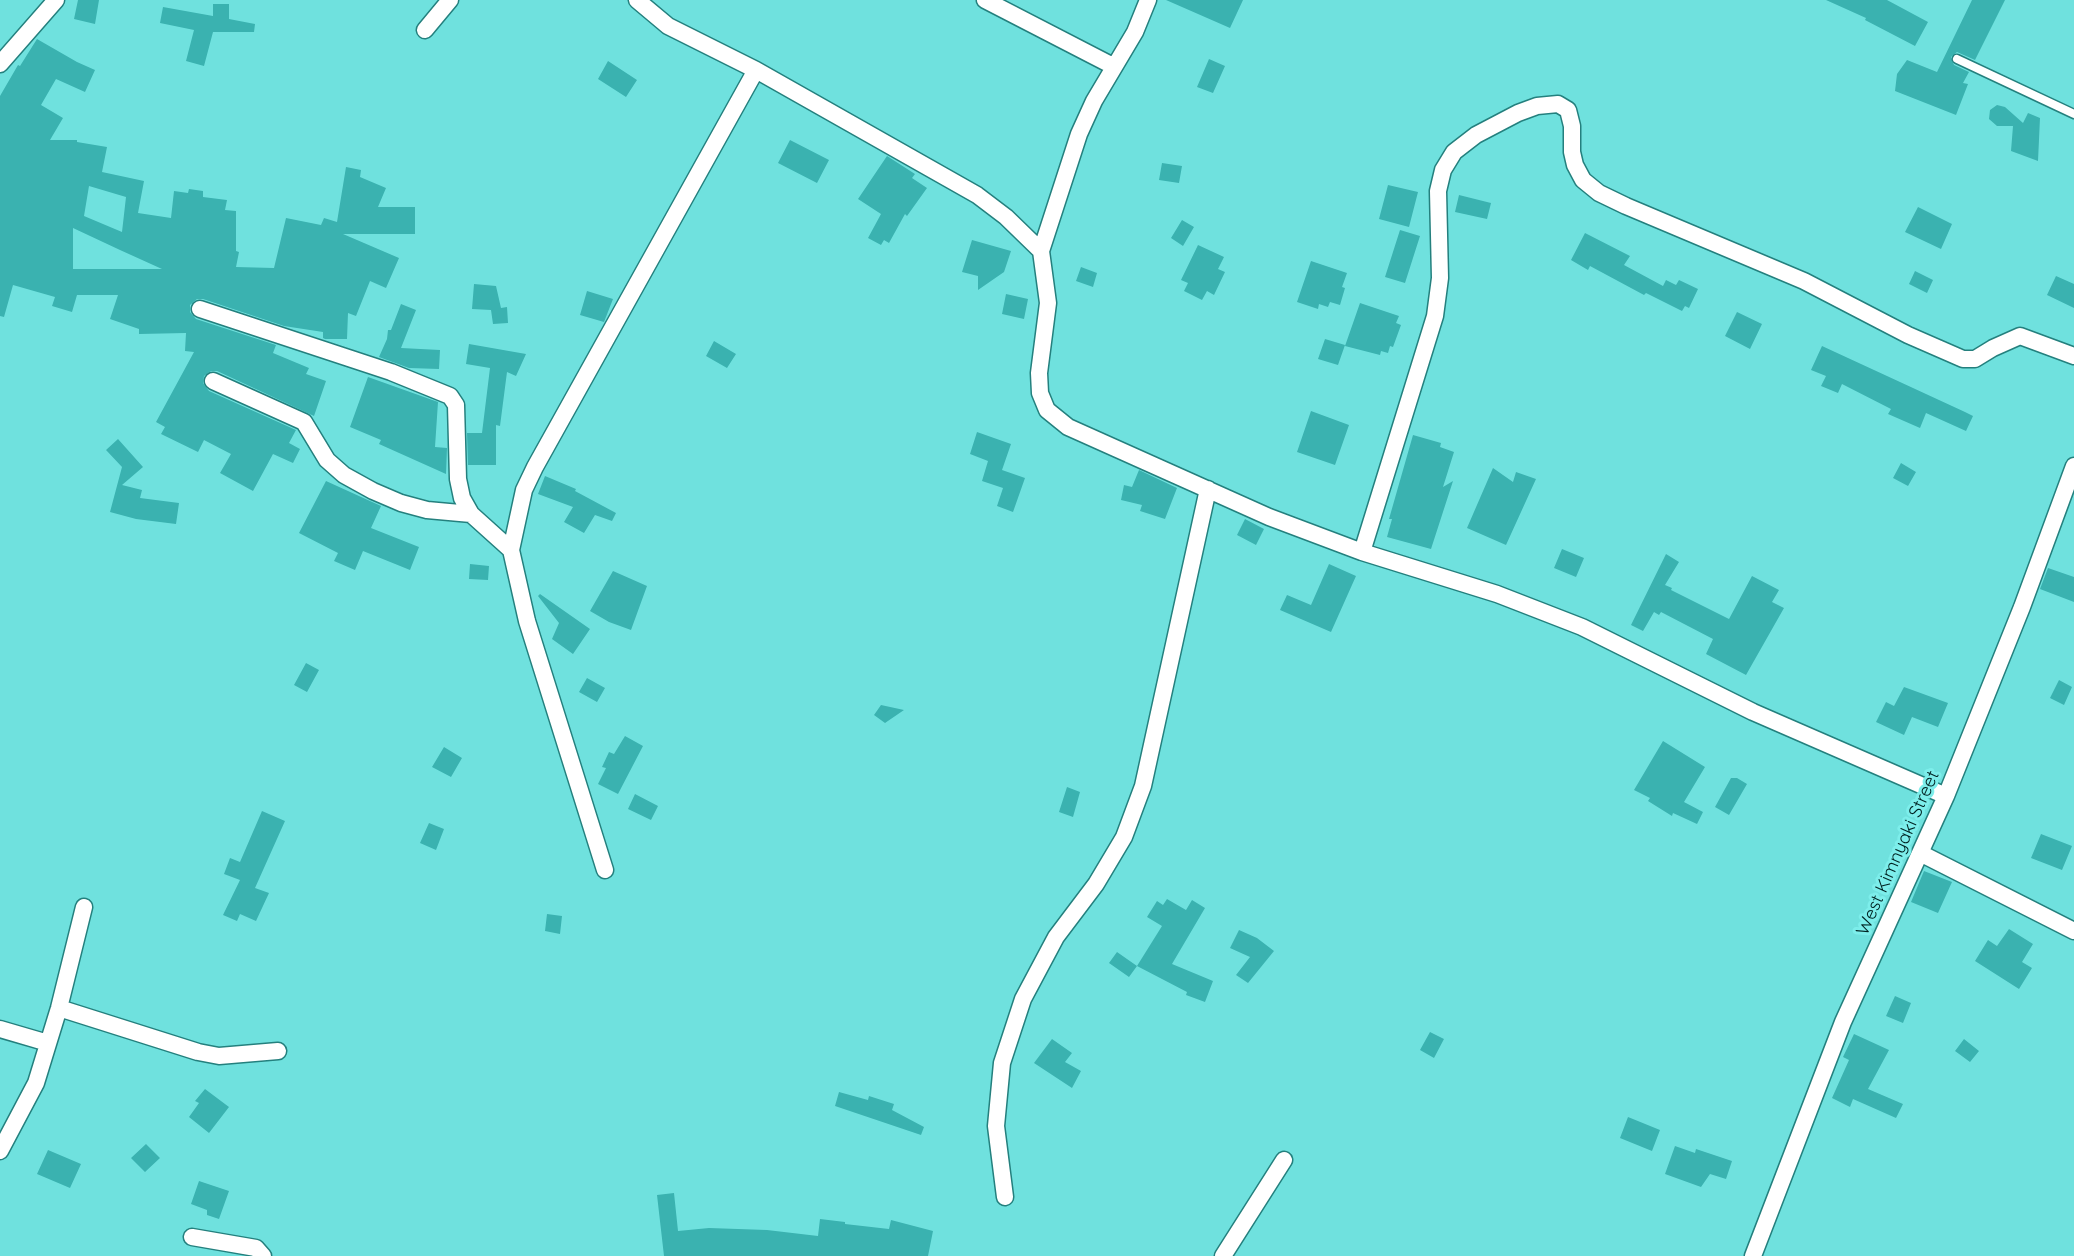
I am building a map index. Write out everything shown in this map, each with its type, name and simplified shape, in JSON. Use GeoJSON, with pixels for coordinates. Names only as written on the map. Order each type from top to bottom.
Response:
{"type":"FeatureCollection","features":[{"type":"Feature","properties":{"kind":"street"},"geometry":{"type":"LineString","coordinates":[[0,64],[56,0]]}},
{"type":"Feature","properties":{"kind":"street"},"geometry":{"type":"LineString","coordinates":[[425,30],[450,0]]}},
{"type":"Feature","properties":{"kind":"street"},"geometry":{"type":"LineString","coordinates":[[637,0],[668,26],[756,71],[977,195],[1006,217],[1041,251]]}},
{"type":"Feature","properties":{"kind":"street"},"geometry":{"type":"LineString","coordinates":[[985,0],[1113,66]]}},
{"type":"Feature","properties":{"kind":"street"},"geometry":{"type":"LineString","coordinates":[[1148,0],[1135,32],[1094,100],[1079,134],[1041,251],[1048,303],[1039,373],[1040,393],[1047,410],[1068,428],[1269,517],[1362,552],[1497,594],[1582,627],[1754,712],[1946,796]]}},
{"type":"Feature","properties":{"kind":"street"},"geometry":{"type":"LineString","coordinates":[[605,870],[527,621],[511,550],[524,490],[535,467],[756,71]]}},
{"type":"Feature","properties":{"kind":"street"},"geometry":{"type":"LineString","coordinates":[[1362,552],[1435,316],[1440,278],[1438,191],[1443,170],[1454,152],[1476,135],[1537,106],[1558,104],[1568,110],[1575,165],[1583,180],[1626,206],[1804,281],[1908,335],[1963,359],[1975,359],[2020,336],[2074,356]]}},
{"type":"Feature","properties":{"kind":"street"},"geometry":{"type":"LineString","coordinates":[[200,309],[379,367],[450,396],[456,405],[458,479],[462,498],[471,514],[511,550]]}},
{"type":"Feature","properties":{"kind":"street"},"geometry":{"type":"LineString","coordinates":[[213,381],[304,422],[327,460],[344,475],[373,491],[427,510],[471,514]]}},
{"type":"Feature","properties":{"kind":"street","name":"West Kimnyaki Street"},"geometry":{"type":"LineString","coordinates":[[1753,1256],[1843,1022],[1946,796],[2022,607],[2074,466]]}},
{"type":"Feature","properties":{"kind":"street"},"geometry":{"type":"LineString","coordinates":[[1005,1197],[996,1126],[1002,1063],[1023,999],[1056,937],[1096,884],[1124,836],[1143,786],[1208,489]]}},
{"type":"Feature","properties":{"kind":"street"},"geometry":{"type":"LineString","coordinates":[[1920,853],[2074,931]]}},
{"type":"Feature","properties":{"kind":"street"},"geometry":{"type":"LineString","coordinates":[[0,1151],[36,1083],[59,1008],[84,907]]}},
{"type":"Feature","properties":{"kind":"street"},"geometry":{"type":"LineString","coordinates":[[59,1008],[198,1052],[219,1056],[278,1051]]}},
{"type":"Feature","properties":{"kind":"street"},"geometry":{"type":"LineString","coordinates":[[0,1029],[48,1043]]}},
{"type":"Feature","properties":{"kind":"street"},"geometry":{"type":"LineString","coordinates":[[1223,1256],[1284,1160]]}},
{"type":"Feature","properties":{"kind":"street"},"geometry":{"type":"LineString","coordinates":[[192,1237],[256,1248],[263,1256]]}},
{"type":"Feature","properties":{"kind":"lane"},"geometry":{"type":"LineString","coordinates":[[1957,59],[2074,114]]}},
{"type":"Feature","properties":{"kind":"building"},"geometry":{"type":"Polygon","coordinates":[[[78,0],[99,0],[95,24],[74,19],[78,0]]]}},
{"type":"Feature","properties":{"kind":"building"},"geometry":{"type":"Polygon","coordinates":[[[1166,0],[1243,0],[1230,28],[1166,0]]]}},
{"type":"Feature","properties":{"kind":"building"},"geometry":{"type":"Polygon","coordinates":[[[1826,0],[1887,0],[1928,22],[1915,46],[1865,20],[1866,18],[1826,0]]]}},
{"type":"Feature","properties":{"kind":"building"},"geometry":{"type":"Polygon","coordinates":[[[1972,0],[2005,0],[1975,60],[1957,52],[1951,57],[1954,65],[1969,72],[1963,83],[1968,84],[1956,115],[1895,91],[1897,74],[1907,60],[1937,72],[1972,0]]]}},
{"type":"Feature","properties":{"kind":"building"},"geometry":{"type":"Polygon","coordinates":[[[213,4],[229,4],[229,19],[255,24],[254,32],[213,32],[204,66],[186,61],[194,30],[160,23],[163,7],[213,16],[213,4]]]}},
{"type":"Feature","properties":{"kind":"building"},"geometry":{"type":"Polygon","coordinates":[[[37,39],[95,70],[85,92],[56,79],[41,105],[63,118],[50,140],[77,140],[107,147],[102,172],[144,181],[138,213],[171,218],[174,191],[203,191],[203,197],[227,200],[225,210],[236,211],[236,251],[239,252],[236,267],[274,268],[286,218],[321,225],[324,218],[337,222],[346,167],[361,170],[360,177],[386,188],[378,207],[415,207],[415,234],[343,234],[399,258],[386,288],[370,281],[356,316],[348,313],[347,339],[325,339],[323,332],[284,326],[203,299],[197,299],[190,305],[190,312],[196,319],[276,345],[273,353],[309,368],[306,374],[326,381],[314,416],[217,371],[211,371],[204,376],[203,383],[209,391],[296,430],[289,443],[300,449],[293,463],[273,454],[253,491],[220,473],[231,454],[204,440],[198,452],[161,434],[165,427],[156,422],[194,352],[185,351],[186,333],[139,334],[139,329],[110,319],[118,295],[77,295],[72,312],[52,306],[55,297],[13,285],[4,317],[0,316],[0,96],[18,65],[20,66],[37,39]],[[89,186],[84,216],[122,232],[126,197],[89,186]],[[73,228],[73,269],[162,269],[120,250],[73,228]]]}},
{"type":"Feature","properties":{"kind":"building"},"geometry":{"type":"Polygon","coordinates":[[[1209,59],[1225,66],[1213,93],[1197,87],[1209,59]]]}},
{"type":"Feature","properties":{"kind":"building"},"geometry":{"type":"Polygon","coordinates":[[[608,61],[637,80],[626,97],[598,79],[608,61]]]}},
{"type":"Feature","properties":{"kind":"building"},"geometry":{"type":"Polygon","coordinates":[[[1997,105],[2005,107],[2023,123],[2028,113],[2040,118],[2038,161],[2011,151],[2013,126],[1997,126],[1989,119],[1990,110],[1997,105]]]}},
{"type":"Feature","properties":{"kind":"building"},"geometry":{"type":"Polygon","coordinates":[[[790,140],[829,160],[817,183],[778,163],[790,140]]]}},
{"type":"Feature","properties":{"kind":"building"},"geometry":{"type":"Polygon","coordinates":[[[887,156],[915,174],[912,178],[927,188],[907,216],[905,214],[889,243],[884,240],[881,245],[868,238],[881,214],[858,199],[887,156]]]}},
{"type":"Feature","properties":{"kind":"building"},"geometry":{"type":"Polygon","coordinates":[[[1162,163],[1182,166],[1179,183],[1159,180],[1162,163]]]}},
{"type":"Feature","properties":{"kind":"building"},"geometry":{"type":"Polygon","coordinates":[[[1388,185],[1418,192],[1409,227],[1379,219],[1388,185]]]}},
{"type":"Feature","properties":{"kind":"building"},"geometry":{"type":"Polygon","coordinates":[[[1459,195],[1491,203],[1487,219],[1455,212],[1459,195]]]}},
{"type":"Feature","properties":{"kind":"building"},"geometry":{"type":"Polygon","coordinates":[[[1918,207],[1952,224],[1941,249],[1905,232],[1918,207]]]}},
{"type":"Feature","properties":{"kind":"building"},"geometry":{"type":"Polygon","coordinates":[[[1182,220],[1194,227],[1183,246],[1171,238],[1182,220]]]}},
{"type":"Feature","properties":{"kind":"building"},"geometry":{"type":"Polygon","coordinates":[[[1400,230],[1420,236],[1405,283],[1385,277],[1400,230]]]}},
{"type":"Feature","properties":{"kind":"building"},"geometry":{"type":"Polygon","coordinates":[[[1585,233],[1630,256],[1624,265],[1663,286],[1666,280],[1676,285],[1679,280],[1698,289],[1689,308],[1685,306],[1682,311],[1646,293],[1644,295],[1590,266],[1588,270],[1571,260],[1585,233]]]}},
{"type":"Feature","properties":{"kind":"building"},"geometry":{"type":"Polygon","coordinates":[[[972,240],[1011,251],[1004,272],[978,290],[978,276],[962,272],[972,240]]]}},
{"type":"Feature","properties":{"kind":"building"},"geometry":{"type":"Polygon","coordinates":[[[1198,245],[1224,257],[1218,269],[1225,272],[1214,295],[1207,291],[1202,300],[1184,291],[1188,283],[1181,280],[1198,245]]]}},
{"type":"Feature","properties":{"kind":"building"},"geometry":{"type":"Polygon","coordinates":[[[1311,261],[1347,273],[1340,305],[1330,302],[1328,307],[1319,304],[1318,309],[1297,302],[1311,261]]]}},
{"type":"Feature","properties":{"kind":"building"},"geometry":{"type":"Polygon","coordinates":[[[1081,267],[1097,273],[1093,287],[1076,281],[1081,267]]]}},
{"type":"Feature","properties":{"kind":"building"},"geometry":{"type":"Polygon","coordinates":[[[1915,271],[1933,280],[1927,293],[1909,284],[1915,271]]]}},
{"type":"Feature","properties":{"kind":"building"},"geometry":{"type":"Polygon","coordinates":[[[2056,276],[2074,284],[2074,308],[2047,295],[2056,276]]]}},
{"type":"Feature","properties":{"kind":"building"},"geometry":{"type":"Polygon","coordinates":[[[474,284],[496,286],[501,308],[507,307],[508,323],[493,324],[491,310],[472,309],[474,284]]]}},
{"type":"Feature","properties":{"kind":"building"},"geometry":{"type":"Polygon","coordinates":[[[587,291],[613,299],[604,322],[580,315],[587,291]]]}},
{"type":"Feature","properties":{"kind":"building"},"geometry":{"type":"Polygon","coordinates":[[[1006,294],[1028,299],[1024,319],[1002,314],[1006,294]]]}},
{"type":"Feature","properties":{"kind":"building"},"geometry":{"type":"Polygon","coordinates":[[[1360,303],[1399,316],[1396,323],[1401,325],[1388,353],[1381,351],[1380,355],[1345,346],[1360,303]]]}},
{"type":"Feature","properties":{"kind":"building"},"geometry":{"type":"Polygon","coordinates":[[[401,304],[416,310],[401,348],[440,350],[439,369],[409,368],[379,357],[401,304]]]}},
{"type":"Feature","properties":{"kind":"building"},"geometry":{"type":"Polygon","coordinates":[[[1737,312],[1762,324],[1750,349],[1725,336],[1737,312]]]}},
{"type":"Feature","properties":{"kind":"building"},"geometry":{"type":"Polygon","coordinates":[[[1325,339],[1345,345],[1338,365],[1318,359],[1325,339]]]}},
{"type":"Feature","properties":{"kind":"building"},"geometry":{"type":"Polygon","coordinates":[[[714,341],[736,354],[727,368],[706,356],[714,341]]]}},
{"type":"Feature","properties":{"kind":"building"},"geometry":{"type":"Polygon","coordinates":[[[469,344],[526,354],[516,376],[507,372],[500,426],[496,425],[496,465],[468,465],[467,433],[482,433],[490,368],[466,364],[469,344]]]}},
{"type":"Feature","properties":{"kind":"building"},"geometry":{"type":"Polygon","coordinates":[[[1822,346],[1973,416],[1966,431],[1926,413],[1920,428],[1888,414],[1891,409],[1842,384],[1838,393],[1821,386],[1826,376],[1811,370],[1822,346]]]}},
{"type":"Feature","properties":{"kind":"building"},"geometry":{"type":"Polygon","coordinates":[[[368,377],[438,402],[435,447],[447,448],[446,474],[379,444],[381,440],[350,427],[368,377]]]}},
{"type":"Feature","properties":{"kind":"building"},"geometry":{"type":"Polygon","coordinates":[[[1311,411],[1349,425],[1335,465],[1297,452],[1311,411]]]}},
{"type":"Feature","properties":{"kind":"building"},"geometry":{"type":"Polygon","coordinates":[[[977,432],[1011,444],[1002,470],[1025,478],[1013,512],[997,506],[1003,488],[982,481],[988,461],[970,454],[977,432]]]}},
{"type":"Feature","properties":{"kind":"building"},"geometry":{"type":"Polygon","coordinates":[[[1413,435],[1441,443],[1440,447],[1454,452],[1443,487],[1453,481],[1431,549],[1387,537],[1392,519],[1389,519],[1413,435]]]}},
{"type":"Feature","properties":{"kind":"building"},"geometry":{"type":"Polygon","coordinates":[[[118,439],[143,467],[122,485],[142,490],[140,498],[179,503],[176,524],[136,519],[110,512],[122,467],[106,450],[118,439]]]}},
{"type":"Feature","properties":{"kind":"building"},"geometry":{"type":"Polygon","coordinates":[[[1901,463],[1916,472],[1908,486],[1893,478],[1901,463]]]}},
{"type":"Feature","properties":{"kind":"building"},"geometry":{"type":"Polygon","coordinates":[[[1493,468],[1513,482],[1516,472],[1536,479],[1506,545],[1467,528],[1493,468]]]}},
{"type":"Feature","properties":{"kind":"building"},"geometry":{"type":"Polygon","coordinates":[[[1139,470],[1177,488],[1165,519],[1140,511],[1142,505],[1121,500],[1124,485],[1132,487],[1139,470]]]}},
{"type":"Feature","properties":{"kind":"building"},"geometry":{"type":"Polygon","coordinates":[[[545,476],[576,489],[575,491],[616,513],[612,521],[595,515],[584,533],[564,522],[573,507],[538,494],[545,476]]]}},
{"type":"Feature","properties":{"kind":"building"},"geometry":{"type":"Polygon","coordinates":[[[326,481],[381,506],[371,528],[419,547],[410,570],[363,551],[355,570],[334,561],[338,553],[299,533],[326,481]]]}},
{"type":"Feature","properties":{"kind":"building"},"geometry":{"type":"Polygon","coordinates":[[[1245,519],[1264,529],[1256,545],[1237,535],[1245,519]]]}},
{"type":"Feature","properties":{"kind":"building"},"geometry":{"type":"Polygon","coordinates":[[[1562,549],[1584,558],[1576,577],[1554,568],[1562,549]]]}},
{"type":"Feature","properties":{"kind":"building"},"geometry":{"type":"Polygon","coordinates":[[[1666,554],[1679,562],[1665,585],[1729,619],[1752,576],[1779,590],[1772,602],[1784,608],[1746,675],[1706,654],[1713,639],[1661,612],[1659,615],[1654,612],[1643,631],[1631,625],[1666,554]]]}},
{"type":"Feature","properties":{"kind":"building"},"geometry":{"type":"Polygon","coordinates":[[[470,564],[489,566],[488,580],[469,579],[470,564]]]}},
{"type":"Feature","properties":{"kind":"building"},"geometry":{"type":"Polygon","coordinates":[[[1329,564],[1356,576],[1331,632],[1280,610],[1287,595],[1311,605],[1329,564]]]}},
{"type":"Feature","properties":{"kind":"building"},"geometry":{"type":"Polygon","coordinates":[[[2048,568],[2074,577],[2074,602],[2040,589],[2048,568]]]}},
{"type":"Feature","properties":{"kind":"building"},"geometry":{"type":"Polygon","coordinates":[[[613,571],[647,586],[631,630],[590,611],[613,571]]]}},
{"type":"Feature","properties":{"kind":"building"},"geometry":{"type":"Polygon","coordinates":[[[540,594],[590,629],[573,654],[552,639],[559,623],[538,596],[540,594]]]}},
{"type":"Feature","properties":{"kind":"building"},"geometry":{"type":"Polygon","coordinates":[[[306,663],[319,670],[307,692],[294,685],[306,663]]]}},
{"type":"Feature","properties":{"kind":"building"},"geometry":{"type":"Polygon","coordinates":[[[587,678],[605,688],[597,702],[579,692],[587,678]]]}},
{"type":"Feature","properties":{"kind":"building"},"geometry":{"type":"Polygon","coordinates":[[[2059,680],[2072,687],[2064,705],[2050,698],[2059,680]]]}},
{"type":"Feature","properties":{"kind":"building"},"geometry":{"type":"Polygon","coordinates":[[[1904,687],[1948,703],[1938,727],[1912,717],[1904,735],[1876,722],[1886,702],[1894,706],[1904,687]]]}},
{"type":"Feature","properties":{"kind":"building"},"geometry":{"type":"Polygon","coordinates":[[[881,705],[904,710],[885,723],[874,715],[881,705]]]}},
{"type":"Feature","properties":{"kind":"building"},"geometry":{"type":"Polygon","coordinates":[[[625,736],[643,746],[618,794],[598,784],[606,768],[602,767],[609,752],[614,754],[625,736]]]}},
{"type":"Feature","properties":{"kind":"building"},"geometry":{"type":"Polygon","coordinates":[[[1663,741],[1705,767],[1684,802],[1703,812],[1697,824],[1673,813],[1672,816],[1648,801],[1650,798],[1634,790],[1663,741]]]}},
{"type":"Feature","properties":{"kind":"building"},"geometry":{"type":"Polygon","coordinates":[[[444,747],[462,758],[451,777],[432,767],[444,747]]]}},
{"type":"Feature","properties":{"kind":"building"},"geometry":{"type":"Polygon","coordinates":[[[1731,778],[1737,778],[1747,784],[1729,815],[1715,807],[1731,778]]]}},
{"type":"Feature","properties":{"kind":"building"},"geometry":{"type":"Polygon","coordinates":[[[1067,787],[1080,792],[1073,817],[1059,812],[1067,787]]]}},
{"type":"Feature","properties":{"kind":"building"},"geometry":{"type":"Polygon","coordinates":[[[635,794],[658,806],[651,820],[628,809],[635,794]]]}},
{"type":"Feature","properties":{"kind":"building"},"geometry":{"type":"Polygon","coordinates":[[[262,811],[285,821],[255,888],[269,893],[256,921],[240,914],[237,921],[223,915],[240,880],[224,874],[230,858],[240,862],[262,811]]]}},
{"type":"Feature","properties":{"kind":"building"},"geometry":{"type":"Polygon","coordinates":[[[429,823],[444,829],[436,850],[420,843],[429,823]]]}},
{"type":"Feature","properties":{"kind":"building"},"geometry":{"type":"Polygon","coordinates":[[[2041,834],[2072,846],[2062,870],[2031,858],[2041,834]]]}},
{"type":"Feature","properties":{"kind":"building"},"geometry":{"type":"Polygon","coordinates":[[[1924,871],[1952,882],[1938,913],[1911,902],[1924,871]]]}},
{"type":"Feature","properties":{"kind":"building"},"geometry":{"type":"Polygon","coordinates":[[[1167,899],[1186,910],[1192,900],[1205,908],[1172,964],[1213,981],[1205,1002],[1186,995],[1187,992],[1137,966],[1162,926],[1147,917],[1157,901],[1163,905],[1167,899]]]}},
{"type":"Feature","properties":{"kind":"building"},"geometry":{"type":"Polygon","coordinates":[[[547,914],[562,916],[560,934],[545,931],[547,914]]]}},
{"type":"Feature","properties":{"kind":"building"},"geometry":{"type":"Polygon","coordinates":[[[2009,929],[2033,944],[2022,962],[2032,968],[2019,989],[1975,961],[1988,940],[1997,946],[2009,929]]]}},
{"type":"Feature","properties":{"kind":"building"},"geometry":{"type":"Polygon","coordinates":[[[1239,930],[1257,938],[1274,951],[1248,983],[1236,975],[1250,957],[1230,948],[1239,930]]]}},
{"type":"Feature","properties":{"kind":"building"},"geometry":{"type":"Polygon","coordinates":[[[1117,952],[1137,966],[1129,977],[1109,963],[1117,952]]]}},
{"type":"Feature","properties":{"kind":"building"},"geometry":{"type":"Polygon","coordinates":[[[1895,996],[1911,1003],[1903,1023],[1886,1016],[1895,996]]]}},
{"type":"Feature","properties":{"kind":"building"},"geometry":{"type":"Polygon","coordinates":[[[1430,1032],[1444,1039],[1434,1058],[1420,1050],[1430,1032]]]}},
{"type":"Feature","properties":{"kind":"building"},"geometry":{"type":"Polygon","coordinates":[[[1854,1034],[1889,1050],[1868,1089],[1903,1104],[1896,1118],[1853,1099],[1850,1107],[1832,1098],[1849,1060],[1843,1057],[1854,1034]]]}},
{"type":"Feature","properties":{"kind":"building"},"geometry":{"type":"Polygon","coordinates":[[[1052,1039],[1072,1053],[1065,1062],[1081,1071],[1072,1088],[1034,1063],[1052,1039]]]}},
{"type":"Feature","properties":{"kind":"building"},"geometry":{"type":"Polygon","coordinates":[[[1964,1039],[1979,1051],[1970,1062],[1955,1051],[1964,1039]]]}},
{"type":"Feature","properties":{"kind":"building"},"geometry":{"type":"Polygon","coordinates":[[[205,1089],[229,1107],[209,1133],[189,1117],[199,1103],[195,1101],[205,1089]]]}},
{"type":"Feature","properties":{"kind":"building"},"geometry":{"type":"Polygon","coordinates":[[[839,1092],[868,1100],[869,1096],[894,1104],[892,1110],[924,1127],[921,1135],[835,1106],[839,1092]]]}},
{"type":"Feature","properties":{"kind":"building"},"geometry":{"type":"Polygon","coordinates":[[[1628,1117],[1660,1130],[1652,1151],[1620,1138],[1628,1117]]]}},
{"type":"Feature","properties":{"kind":"building"},"geometry":{"type":"Polygon","coordinates":[[[146,1144],[160,1158],[145,1172],[131,1158],[146,1144]]]}},
{"type":"Feature","properties":{"kind":"building"},"geometry":{"type":"Polygon","coordinates":[[[1675,1146],[1695,1153],[1696,1149],[1732,1161],[1726,1179],[1710,1174],[1701,1187],[1665,1174],[1675,1146]]]}},
{"type":"Feature","properties":{"kind":"building"},"geometry":{"type":"Polygon","coordinates":[[[48,1150],[81,1164],[70,1188],[37,1174],[48,1150]]]}},
{"type":"Feature","properties":{"kind":"building"},"geometry":{"type":"Polygon","coordinates":[[[199,1181],[229,1191],[219,1219],[207,1215],[207,1210],[191,1204],[199,1181]]]}},
{"type":"Feature","properties":{"kind":"building"},"geometry":{"type":"Polygon","coordinates":[[[674,1193],[678,1231],[709,1228],[767,1230],[818,1236],[820,1219],[889,1229],[891,1220],[933,1231],[928,1256],[664,1256],[657,1195],[674,1193]]]}}]}
